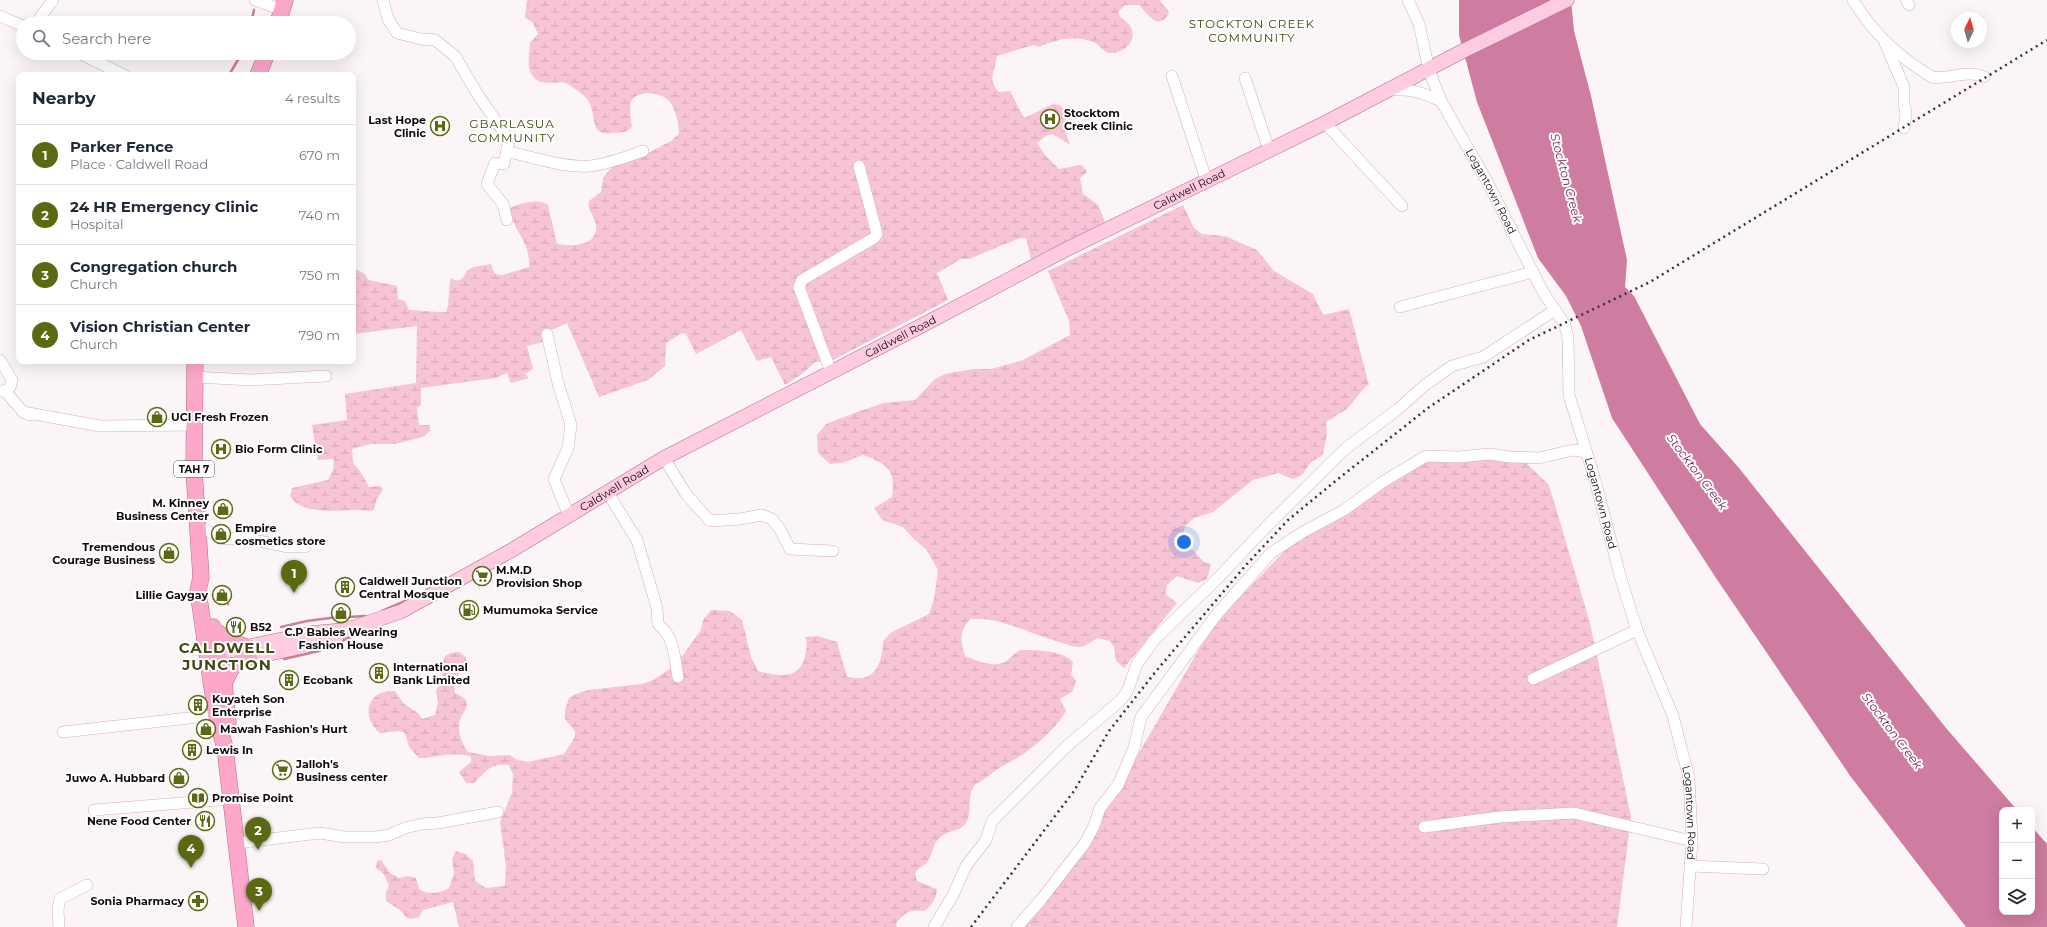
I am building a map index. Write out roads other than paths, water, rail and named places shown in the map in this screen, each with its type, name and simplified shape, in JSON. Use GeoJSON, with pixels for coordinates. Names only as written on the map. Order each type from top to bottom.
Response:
{"type":"FeatureCollection","features":[{"type":"Feature","properties":{"kind":"highway"},"geometry":{"type":"LineString","coordinates":[[259,72],[264,60]]}},
{"type":"Feature","properties":{"kind":"highway","name":"TAH 7"},"geometry":{"type":"LineString","coordinates":[[195,364],[194,425],[197,529],[201,576],[198,591],[214,660],[224,683],[228,730],[225,748]]}},
{"type":"Feature","properties":{"kind":"highway","name":"TAH 7"},"geometry":{"type":"LineString","coordinates":[[201,576],[206,584],[210,600],[214,631],[216,715],[225,748],[246,927]]}},
{"type":"Feature","properties":{"kind":"highway"},"geometry":{"type":"LineString","coordinates":[[214,631],[249,652],[232,668],[224,683]]}},
{"type":"Feature","properties":{"kind":"main road","name":"Caldwell Road"},"geometry":{"type":"LineString","coordinates":[[214,660],[249,652],[312,633],[346,630],[400,612],[512,550],[664,458],[1063,251],[1207,182],[1430,70],[1461,52],[1567,0]]}},
{"type":"Feature","properties":{"kind":"street"},"geometry":{"type":"LineString","coordinates":[[41,16],[53,0]]}},
{"type":"Feature","properties":{"kind":"street"},"geometry":{"type":"LineString","coordinates":[[255,0],[282,11]]}},
{"type":"Feature","properties":{"kind":"street"},"geometry":{"type":"LineString","coordinates":[[383,0],[388,19],[397,33],[421,39],[435,40],[455,56],[478,95],[505,132],[509,140],[508,152],[504,164],[495,163],[487,184],[503,204],[507,220]]}},
{"type":"Feature","properties":{"kind":"street","name":"Logantown Road"},"geometry":{"type":"LineString","coordinates":[[1408,0],[1419,24],[1430,70],[1441,101],[1488,183],[1533,272],[1565,326],[1568,338],[1569,395],[1637,630],[1673,716],[1689,778],[1692,841],[1686,927]]}},
{"type":"Feature","properties":{"kind":"street"},"geometry":{"type":"LineString","coordinates":[[1853,0],[1863,17],[1885,42],[1932,77],[1939,78],[1963,75],[1979,75],[1984,77]]}},
{"type":"Feature","properties":{"kind":"street"},"geometry":{"type":"LineString","coordinates":[[0,16],[16,23]]}},
{"type":"Feature","properties":{"kind":"street"},"geometry":{"type":"LineString","coordinates":[[1885,42],[1904,87],[1904,105],[1906,113],[1904,128]]}},
{"type":"Feature","properties":{"kind":"street"},"geometry":{"type":"LineString","coordinates":[[93,60],[118,72]]}},
{"type":"Feature","properties":{"kind":"street"},"geometry":{"type":"LineString","coordinates":[[1172,76],[1207,182]]}},
{"type":"Feature","properties":{"kind":"street"},"geometry":{"type":"LineString","coordinates":[[1245,78],[1270,150]]}},
{"type":"Feature","properties":{"kind":"street"},"geometry":{"type":"LineString","coordinates":[[1388,90],[1408,89],[1441,101]]}},
{"type":"Feature","properties":{"kind":"street"},"geometry":{"type":"LineString","coordinates":[[1325,123],[1402,206]]}},
{"type":"Feature","properties":{"kind":"street"},"geometry":{"type":"LineString","coordinates":[[508,152],[568,164],[589,166],[612,161],[643,151]]}},
{"type":"Feature","properties":{"kind":"street"},"geometry":{"type":"LineString","coordinates":[[831,372],[799,287],[802,280],[874,238],[877,234],[859,166]]}},
{"type":"Feature","properties":{"kind":"street"},"geometry":{"type":"LineString","coordinates":[[1400,307],[1533,272]]}},
{"type":"Feature","properties":{"kind":"street"},"geometry":{"type":"LineString","coordinates":[[934,927],[953,895],[966,866],[986,840],[992,821],[1067,746],[1120,701],[1127,692],[1137,664],[1154,640],[1220,576],[1309,483],[1345,449],[1397,410],[1430,381],[1452,366],[1483,357],[1555,310]]}},
{"type":"Feature","properties":{"kind":"street"},"geometry":{"type":"LineString","coordinates":[[547,334],[558,383],[571,425],[568,448],[554,479],[569,516]]}},
{"type":"Feature","properties":{"kind":"street"},"geometry":{"type":"LineString","coordinates":[[0,360],[12,380],[10,387],[2,391],[23,412],[43,423]]}},
{"type":"Feature","properties":{"kind":"street"},"geometry":{"type":"LineString","coordinates":[[195,377],[251,380],[326,376]]}},
{"type":"Feature","properties":{"kind":"street"},"geometry":{"type":"LineString","coordinates":[[23,412],[100,426],[194,425]]}},
{"type":"Feature","properties":{"kind":"street"},"geometry":{"type":"LineString","coordinates":[[1017,927],[1040,901],[1084,843],[1094,826],[1100,808],[1118,785],[1134,748],[1141,717],[1217,614],[1271,553],[1303,532],[1344,510],[1381,483],[1426,456],[1459,457],[1489,454],[1510,457],[1539,458],[1573,450],[1586,452]]}},
{"type":"Feature","properties":{"kind":"street"},"geometry":{"type":"LineString","coordinates":[[664,458],[686,494],[710,521],[740,519],[762,515],[772,519],[779,528],[790,549],[833,551]]}},
{"type":"Feature","properties":{"kind":"street"},"geometry":{"type":"LineString","coordinates":[[608,493],[638,540],[657,608],[658,624],[667,632],[672,643],[678,676]]}},
{"type":"Feature","properties":{"kind":"street"},"geometry":{"type":"LineString","coordinates":[[197,529],[204,529],[224,539],[246,538],[287,547],[305,547]]}},
{"type":"Feature","properties":{"kind":"street"},"geometry":{"type":"LineString","coordinates":[[1533,679],[1637,630]]}},
{"type":"Feature","properties":{"kind":"street"},"geometry":{"type":"LineString","coordinates":[[63,732],[216,715]]}},
{"type":"Feature","properties":{"kind":"street"},"geometry":{"type":"LineString","coordinates":[[94,810],[232,799]]}},
{"type":"Feature","properties":{"kind":"street"},"geometry":{"type":"LineString","coordinates":[[236,843],[320,833],[350,837],[376,837],[389,835],[405,828],[422,824],[438,823],[498,812]]}},
{"type":"Feature","properties":{"kind":"street"},"geometry":{"type":"LineString","coordinates":[[1424,827],[1500,817],[1574,813],[1692,841]]}},
{"type":"Feature","properties":{"kind":"street"},"geometry":{"type":"LineString","coordinates":[[1690,866],[1763,869]]}},
{"type":"Feature","properties":{"kind":"street"},"geometry":{"type":"LineString","coordinates":[[59,927],[58,910],[60,899],[87,885]]}},
{"type":"Feature","properties":{"kind":"water","name":"Stockton Creek"},"geometry":{"type":"Polygon","coordinates":[[[1459,0],[1571,0],[1574,31],[1591,96],[1627,260],[1625,287],[1634,296],[1700,424],[1739,468],[1946,728],[2014,807],[1999,807],[1999,915],[2035,915],[2035,830],[2047,844],[2047,927],[1966,927],[1851,777],[1716,578],[1612,418],[1581,326],[1566,296],[1538,258],[1477,102],[1459,35],[1459,0]]]}},
{"type":"Feature","properties":{"kind":"waterway"},"geometry":{"type":"LineString","coordinates":[[253,16],[254,10]]}},
{"type":"Feature","properties":{"kind":"waterway"},"geometry":{"type":"LineString","coordinates":[[231,72],[238,60]]}},
{"type":"Feature","properties":{"kind":"waterway"},"geometry":{"type":"LineString","coordinates":[[226,598],[228,604]]}},
{"type":"Feature","properties":{"kind":"waterway"},"geometry":{"type":"LineString","coordinates":[[382,611],[412,598]]}},
{"type":"Feature","properties":{"kind":"waterway"},"geometry":{"type":"LineString","coordinates":[[281,627],[307,621],[365,616]]}},
{"type":"Feature","properties":{"kind":"waterway"},"geometry":{"type":"LineString","coordinates":[[284,659],[319,651],[369,629]]}},
{"type":"Feature","properties":{"kind":"railway"},"geometry":{"type":"LineString","coordinates":[[971,927],[1074,791],[1109,731],[1157,670],[1246,565],[1288,520],[1428,408],[1529,340],[1650,282],[2047,40]]}},
{"type":"Feature","properties":{"kind":"place","name":"Stocktom Creek Clinic"},"geometry":{"type":"Point","coordinates":[1050,119]}},
{"type":"Feature","properties":{"kind":"place","name":"Last Hope Clinic"},"geometry":{"type":"Point","coordinates":[440,126]}},
{"type":"Feature","properties":{"kind":"place","name":"UCI Fresh Frozen"},"geometry":{"type":"Point","coordinates":[157,417]}},
{"type":"Feature","properties":{"kind":"place","name":"Bio Form Clinic"},"geometry":{"type":"Point","coordinates":[221,449]}},
{"type":"Feature","properties":{"kind":"place","name":"M. Kinney Business Center"},"geometry":{"type":"Point","coordinates":[223,509]}},
{"type":"Feature","properties":{"kind":"place","name":"Empire cosmetics store"},"geometry":{"type":"Point","coordinates":[221,534]}},
{"type":"Feature","properties":{"kind":"place","name":"Tremendous Courage Business"},"geometry":{"type":"Point","coordinates":[169,553]}},
{"type":"Feature","properties":{"kind":"place","name":"M.M.D Provision Shop"},"geometry":{"type":"Point","coordinates":[482,576]}},
{"type":"Feature","properties":{"kind":"place","name":"Caldwell Junction Central Mosque"},"geometry":{"type":"Point","coordinates":[345,587]}},
{"type":"Feature","properties":{"kind":"place","name":"Parker Fence"},"geometry":{"type":"Point","coordinates":[294,593]}},
{"type":"Feature","properties":{"kind":"place","name":"Lillie Gaygay"},"geometry":{"type":"Point","coordinates":[222,595]}},
{"type":"Feature","properties":{"kind":"place","name":"Mumumoka Service"},"geometry":{"type":"Point","coordinates":[469,610]}},
{"type":"Feature","properties":{"kind":"place","name":"C.P Babies Wearing Fashion House"},"geometry":{"type":"Point","coordinates":[341,613]}},
{"type":"Feature","properties":{"kind":"place","name":"B52"},"geometry":{"type":"Point","coordinates":[236,627]}},
{"type":"Feature","properties":{"kind":"place","name":"International Bank Limited"},"geometry":{"type":"Point","coordinates":[379,673]}},
{"type":"Feature","properties":{"kind":"place","name":"Ecobank"},"geometry":{"type":"Point","coordinates":[289,680]}},
{"type":"Feature","properties":{"kind":"place","name":"Kuyateh Son Enterprise"},"geometry":{"type":"Point","coordinates":[198,705]}},
{"type":"Feature","properties":{"kind":"place","name":"Mawah Fashion's Hurt"},"geometry":{"type":"Point","coordinates":[206,729]}},
{"type":"Feature","properties":{"kind":"place","name":"Lewis In"},"geometry":{"type":"Point","coordinates":[192,750]}},
{"type":"Feature","properties":{"kind":"place","name":"Jalloh's Business center"},"geometry":{"type":"Point","coordinates":[282,770]}},
{"type":"Feature","properties":{"kind":"place","name":"Juwo A. Hubbard"},"geometry":{"type":"Point","coordinates":[179,778]}},
{"type":"Feature","properties":{"kind":"place","name":"Promise Point"},"geometry":{"type":"Point","coordinates":[198,798]}},
{"type":"Feature","properties":{"kind":"place","name":"Nene Food Center"},"geometry":{"type":"Point","coordinates":[205,821]}},
{"type":"Feature","properties":{"kind":"place","name":"24 HR Emergency Clinic"},"geometry":{"type":"Point","coordinates":[258,850]}},
{"type":"Feature","properties":{"kind":"place","name":"Vision Christian Center"},"geometry":{"type":"Point","coordinates":[191,868]}},
{"type":"Feature","properties":{"kind":"place","name":"Sonia Pharmacy"},"geometry":{"type":"Point","coordinates":[198,901]}},
{"type":"Feature","properties":{"kind":"place","name":"Congregation church"},"geometry":{"type":"Point","coordinates":[259,911]}},
{"type":"Feature","properties":{"kind":"district","name":"STOCKTON CREEK COMMUNITY"},"geometry":{"type":"Point","coordinates":[1252,31]}},
{"type":"Feature","properties":{"kind":"district","name":"GBARLASUA COMMUNITY"},"geometry":{"type":"Point","coordinates":[512,131]}},
{"type":"Feature","properties":{"kind":"district","name":"CALDWELL JUNCTION"},"geometry":{"type":"Point","coordinates":[227,656]}}]}
